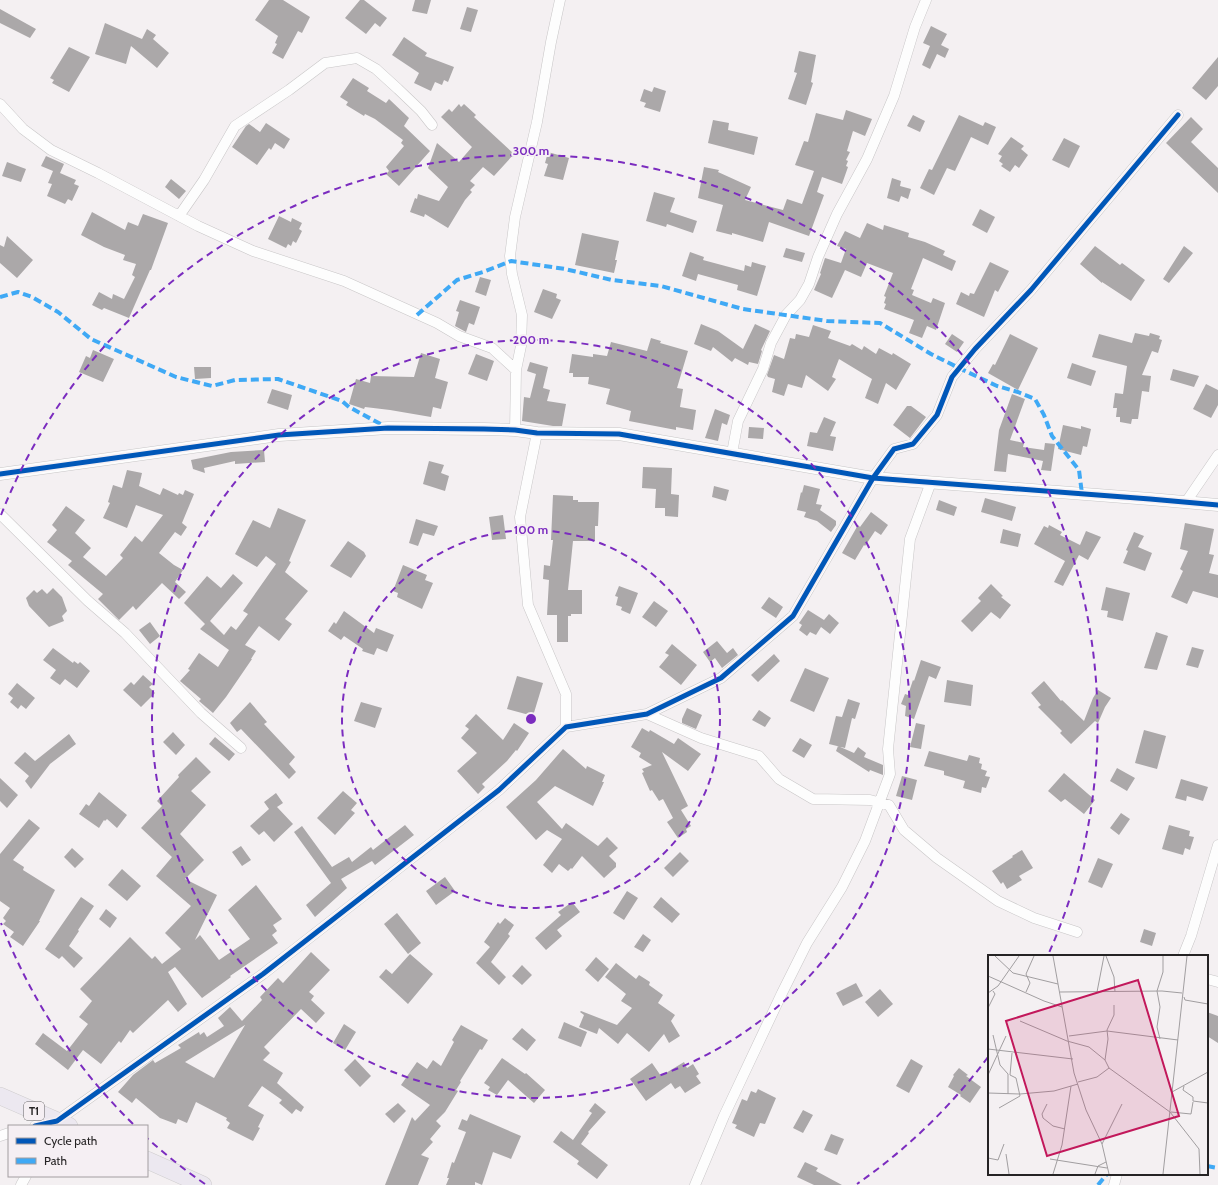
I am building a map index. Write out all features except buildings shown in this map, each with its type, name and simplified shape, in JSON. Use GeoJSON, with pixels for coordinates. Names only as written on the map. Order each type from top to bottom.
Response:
{"type":"FeatureCollection","features":[{"type":"Feature","properties":{"kind":"highway","name":"T1"},"geometry":{"type":"LineString","coordinates":[[0,1096],[60,1124]]}},
{"type":"Feature","properties":{"kind":"highway"},"geometry":{"type":"LineString","coordinates":[[148,1160],[203,1185]]}},
{"type":"Feature","properties":{"kind":"street"},"geometry":{"type":"LineString","coordinates":[[515,430],[516,370],[521,346],[522,314],[512,274],[510,256],[516,216],[537,122],[560,0]]}},
{"type":"Feature","properties":{"kind":"street"},"geometry":{"type":"LineString","coordinates":[[732,453],[738,421],[763,370],[771,343],[786,315],[800,300],[809,284],[818,258],[837,214],[867,159],[894,96],[915,27],[926,0]]}},
{"type":"Feature","properties":{"kind":"street"},"geometry":{"type":"LineString","coordinates":[[179,216],[204,180],[235,126],[289,90],[325,63],[358,58],[376,69],[398,88],[421,111],[432,125]]}},
{"type":"Feature","properties":{"kind":"street"},"geometry":{"type":"LineString","coordinates":[[0,104],[23,129],[51,150],[198,226],[253,251],[344,281],[437,323],[458,336],[492,348],[516,370]]}},
{"type":"Feature","properties":{"kind":"street"},"geometry":{"type":"LineString","coordinates":[[48,1125],[60,1124],[269,970],[499,790],[566,727],[648,714],[721,678],[794,616],[873,478],[894,449],[913,444],[937,415],[952,377],[975,349],[1031,290],[1178,115]]}},
{"type":"Feature","properties":{"kind":"street"},"geometry":{"type":"LineString","coordinates":[[0,474],[279,435],[388,428],[515,430],[537,433],[619,434],[873,478],[1218,505]]}},
{"type":"Feature","properties":{"kind":"street"},"geometry":{"type":"LineString","coordinates":[[537,433],[520,517],[528,605],[566,694],[566,727]]}},
{"type":"Feature","properties":{"kind":"street"},"geometry":{"type":"LineString","coordinates":[[1186,502],[1218,455]]}},
{"type":"Feature","properties":{"kind":"street"},"geometry":{"type":"LineString","coordinates":[[696,1185],[724,1116],[782,993],[807,943],[842,887],[865,841],[890,774],[888,749],[910,539],[931,482]]}},
{"type":"Feature","properties":{"kind":"street"},"geometry":{"type":"LineString","coordinates":[[0,514],[88,601],[125,633],[202,713],[241,748]]}},
{"type":"Feature","properties":{"kind":"street"},"geometry":{"type":"LineString","coordinates":[[648,714],[701,738],[760,756],[779,779],[813,799],[870,800],[889,805],[904,830],[937,858],[998,901],[1034,918],[1077,932]]}},
{"type":"Feature","properties":{"kind":"street"},"geometry":{"type":"LineString","coordinates":[[1183,955],[1191,936],[1218,846]]}},
{"type":"Feature","properties":{"kind":"street"},"geometry":{"type":"LineString","coordinates":[[1208,979],[1218,982]]}},
{"type":"Feature","properties":{"kind":"street"},"geometry":{"type":"LineString","coordinates":[[1114,1185],[1117,1175]]}},
{"type":"Feature","properties":{"kind":"marked path"},"geometry":{"type":"LineString","coordinates":[[417,315],[457,280],[511,261],[565,269],[612,280],[661,286],[743,309],[827,321],[880,323],[931,354],[959,368],[997,386],[1035,399],[1044,415],[1052,436],[1079,470],[1082,494]]}},
{"type":"Feature","properties":{"kind":"marked path"},"geometry":{"type":"LineString","coordinates":[[0,297],[18,292],[32,297],[58,312],[91,339],[176,377],[212,386],[235,380],[278,379],[342,401],[349,407],[386,427]]}},
{"type":"Feature","properties":{"kind":"marked path"},"geometry":{"type":"LineString","coordinates":[[1208,1166],[1218,1168]]}},
{"type":"Feature","properties":{"kind":"marked path"},"geometry":{"type":"LineString","coordinates":[[1098,1185],[1106,1175]]}},
{"type":"Feature","properties":{"kind":"cycle path"},"geometry":{"type":"LineString","coordinates":[[39,1125],[57,1121],[263,974],[499,790],[566,727],[647,714],[721,678],[793,616],[873,478],[894,449],[913,444],[937,415],[952,377],[975,349],[1031,290],[1178,115]]}},
{"type":"Feature","properties":{"kind":"cycle path"},"geometry":{"type":"LineString","coordinates":[[0,474],[279,435],[388,428],[484,429],[515,430],[537,433],[619,434],[873,478],[1218,505]]}}]}
